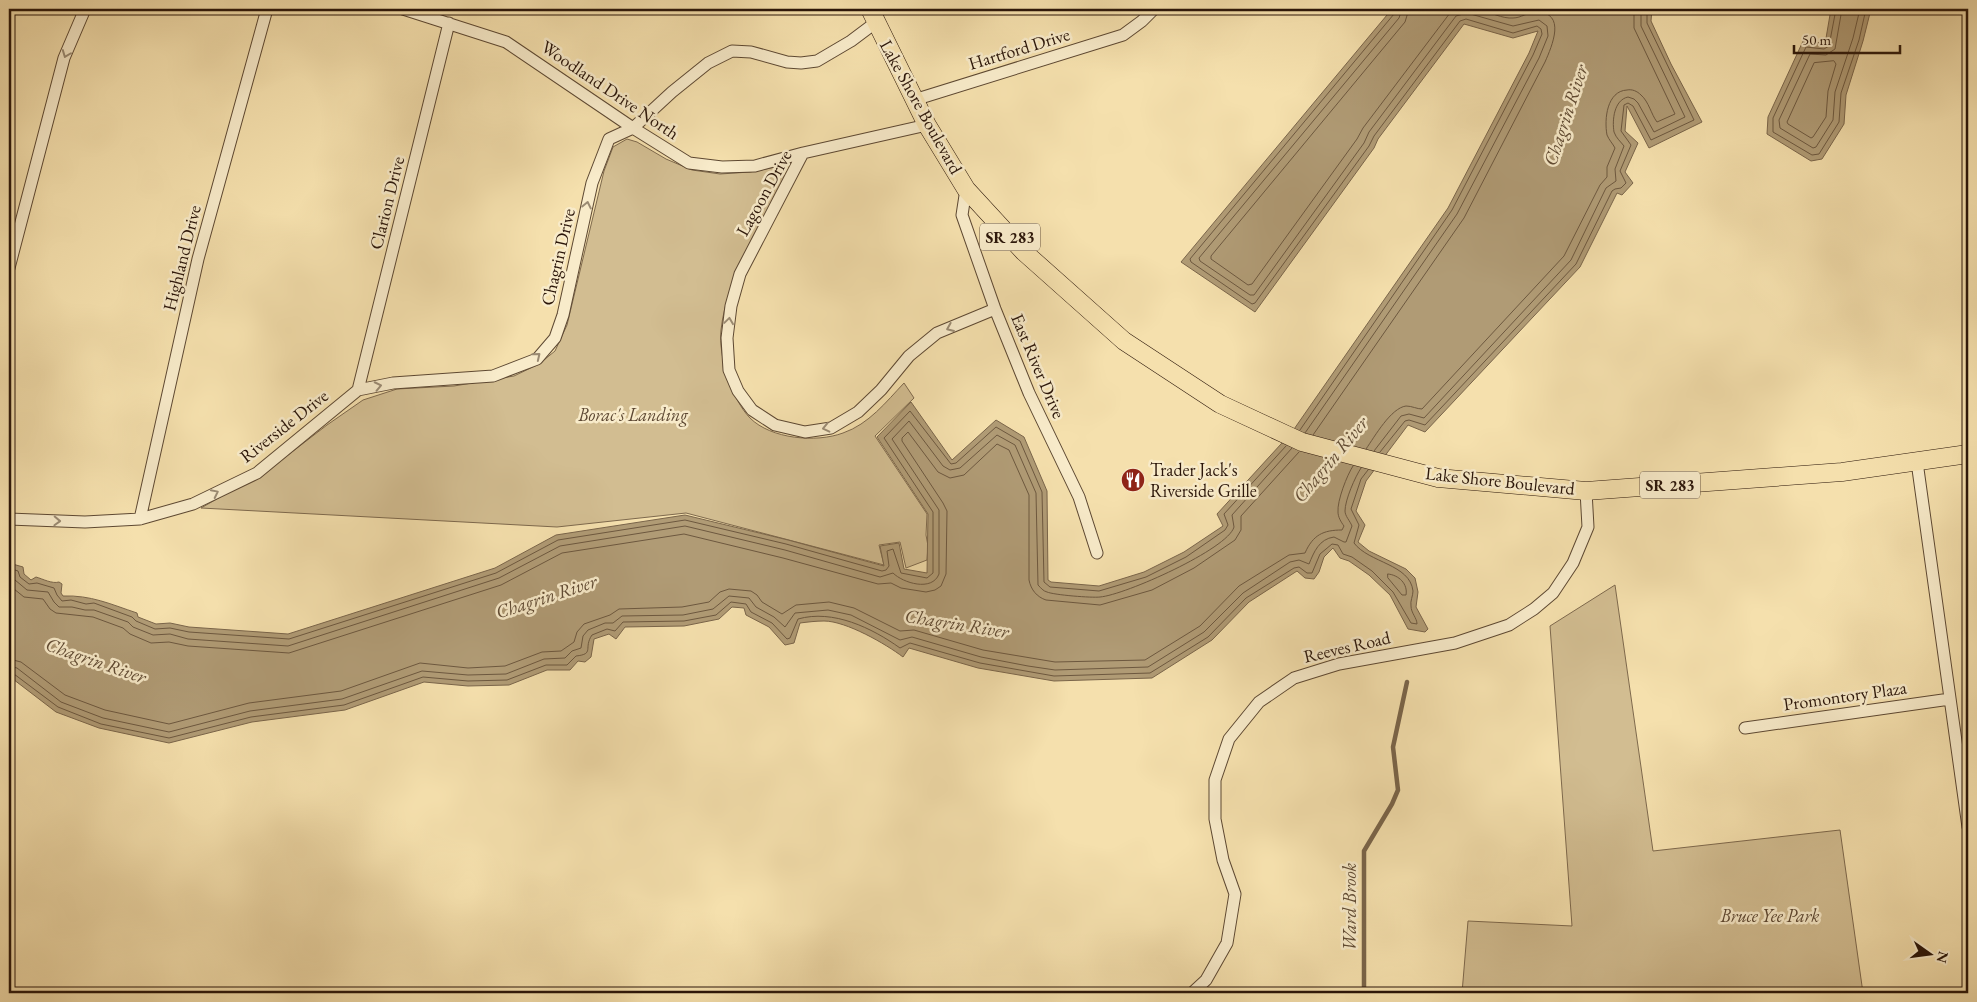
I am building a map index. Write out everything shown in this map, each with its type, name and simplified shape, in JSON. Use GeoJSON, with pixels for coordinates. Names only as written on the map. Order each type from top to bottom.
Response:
{"type":"FeatureCollection","features":[{"type":"Feature","properties":{"kind":"main road","name":"Lake Shore Boulevard"},"geometry":{"type":"LineString","coordinates":[[873,16],[927,125],[966,189],[1024,252],[1124,341],[1220,404],[1302,442],[1438,478],[1586,491],[1842,472],[1968,454]]}},
{"type":"Feature","properties":{"kind":"street"},"geometry":{"type":"LineString","coordinates":[[9,268],[64,58],[85,9]]}},
{"type":"Feature","properties":{"kind":"street","name":"Highland Drive"},"geometry":{"type":"LineString","coordinates":[[140,519],[198,259],[267,9]]}},
{"type":"Feature","properties":{"kind":"street","name":"Woodland Drive North"},"geometry":{"type":"LineString","coordinates":[[403,9],[506,42],[633,128],[689,163],[722,167],[755,166],[804,153]]}},
{"type":"Feature","properties":{"kind":"street","name":"Hartford Drive"},"geometry":{"type":"LineString","coordinates":[[914,100],[1123,35],[1154,9]]}},
{"type":"Feature","properties":{"kind":"street"},"geometry":{"type":"LineString","coordinates":[[633,128],[700,69],[732,51],[751,52],[787,62],[817,61],[851,41],[873,16]]}},
{"type":"Feature","properties":{"kind":"street","name":"Clarion Drive"},"geometry":{"type":"LineString","coordinates":[[358,390],[449,23]]}},
{"type":"Feature","properties":{"kind":"street","name":"Lagoon Drive"},"geometry":{"type":"LineString","coordinates":[[927,125],[804,153],[740,274],[731,306],[727,338],[729,370],[738,391],[752,410],[775,424],[805,432],[831,428],[858,412],[881,390],[909,356],[937,333],[995,309]]}},
{"type":"Feature","properties":{"kind":"street","name":"Chagrin Drive"},"geometry":{"type":"LineString","coordinates":[[493,376],[536,360],[555,338],[563,315],[592,183],[609,138],[633,128]]}},
{"type":"Feature","properties":{"kind":"street","name":"East River Drive"},"geometry":{"type":"LineString","coordinates":[[966,189],[962,215],[995,309],[1029,393],[1079,497],[1097,553]]}},
{"type":"Feature","properties":{"kind":"street","name":"Riverside Drive"},"geometry":{"type":"LineString","coordinates":[[9,519],[85,522],[140,519],[193,504],[257,473],[358,390],[393,383],[493,376]]}},
{"type":"Feature","properties":{"kind":"street"},"geometry":{"type":"LineString","coordinates":[[1917,462],[1968,827]]}},
{"type":"Feature","properties":{"kind":"street","name":"Reeves Road"},"geometry":{"type":"LineString","coordinates":[[1192,993],[1206,980],[1227,944],[1235,894],[1223,860],[1215,820],[1216,780],[1229,739],[1259,702],[1294,678],[1339,664],[1455,643],[1509,625],[1534,609],[1553,593],[1573,563],[1588,527],[1586,491]]}},
{"type":"Feature","properties":{"kind":"street","name":"Promontory Plaza"},"geometry":{"type":"LineString","coordinates":[[1745,728],[1950,699]]}},
{"type":"Feature","properties":{"kind":"green space","name":"Borac's Landing"},"geometry":{"type":"Polygon","coordinates":[[[627,139],[637,142],[666,159],[692,170],[720,174],[750,172],[776,167],[782,171],[784,181],[737,272],[724,310],[721,330],[722,352],[732,389],[743,410],[759,425],[782,435],[820,438],[843,433],[861,424],[876,412],[904,383],[914,398],[875,436],[927,514],[927,560],[906,568],[900,542],[879,545],[884,565],[686,513],[557,527],[201,508],[271,468],[363,400],[397,389],[454,386],[514,376],[539,364],[555,351],[567,325],[604,171],[613,147],[627,139]]]}},
{"type":"Feature","properties":{"kind":"green space","name":"Bruce Yee Park"},"geometry":{"type":"Polygon","coordinates":[[[1615,585],[1653,851],[1840,830],[1863,993],[1462,993],[1468,921],[1572,926],[1550,626],[1615,585]]]}},
{"type":"Feature","properties":{"kind":"water","name":"Chagrin River"},"geometry":{"type":"Polygon","coordinates":[[[1392,9],[1652,9],[1651,21],[1671,64],[1702,122],[1649,148],[1627,106],[1625,131],[1638,143],[1625,172],[1633,183],[1622,195],[1617,193],[1580,267],[1425,432],[1408,425],[1366,481],[1356,511],[1365,525],[1358,542],[1369,551],[1406,569],[1415,578],[1418,592],[1416,607],[1428,629],[1425,632],[1408,629],[1390,595],[1369,575],[1349,561],[1340,558],[1333,548],[1324,557],[1319,572],[1314,579],[1305,578],[1297,571],[1249,602],[1212,640],[1152,678],[1054,681],[978,668],[909,648],[903,657],[887,646],[854,629],[824,621],[800,623],[794,643],[785,645],[769,627],[746,615],[744,608],[732,607],[719,619],[684,626],[625,627],[616,639],[609,634],[594,639],[591,657],[585,662],[578,661],[570,670],[547,670],[509,685],[468,686],[424,682],[345,710],[252,722],[169,743],[99,728],[56,712],[9,676],[9,563],[23,567],[24,574],[31,580],[36,577],[50,582],[59,582],[62,584],[61,593],[63,596],[83,597],[100,601],[137,613],[138,617],[156,624],[170,623],[189,627],[288,634],[495,568],[556,535],[685,515],[884,566],[880,546],[899,543],[904,569],[927,573],[928,514],[877,437],[911,402],[952,460],[996,420],[1024,437],[1047,491],[1048,580],[1051,582],[1099,586],[1144,572],[1184,552],[1223,526],[1217,514],[1292,432],[1448,208],[1529,53],[1538,31],[1513,38],[1464,24],[1378,139],[1374,148],[1255,312],[1181,262],[1392,9]]]}},
{"type":"Feature","properties":{"kind":"water"},"geometry":{"type":"Polygon","coordinates":[[[1831,9],[1871,9],[1846,95],[1844,124],[1822,159],[1811,161],[1767,134],[1768,117],[1804,39],[1825,44],[1831,9]]]}},
{"type":"Feature","properties":{"kind":"waterway","name":"Ward Brook"},"geometry":{"type":"LineString","coordinates":[[1364,993],[1364,851],[1392,804],[1398,790],[1393,747],[1407,682]]}},
{"type":"Feature","properties":{"kind":"place","name":"Trader Jack's Riverside Grille"},"geometry":{"type":"Point","coordinates":[1133,480]}}]}
